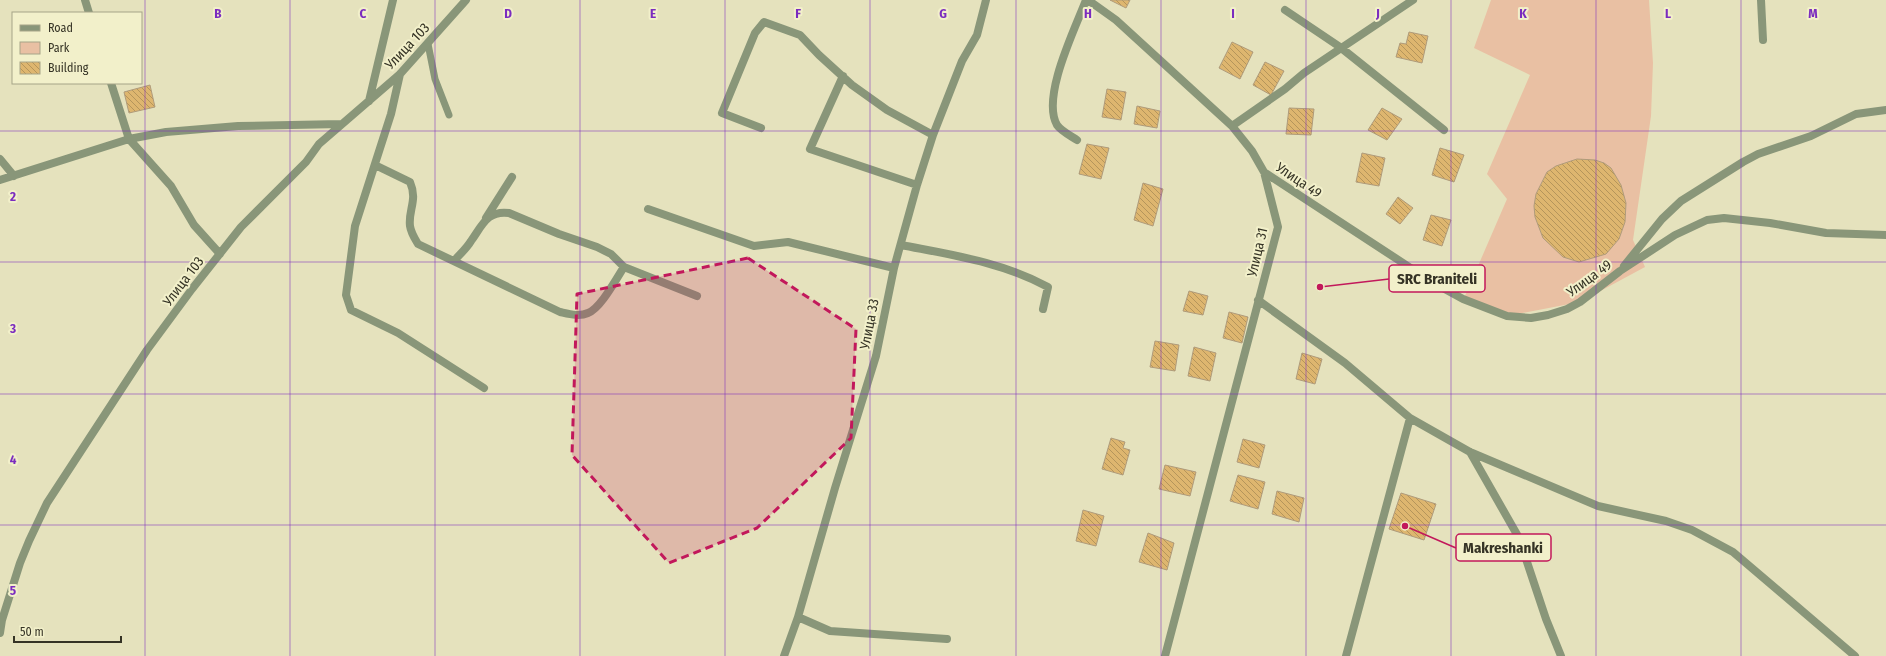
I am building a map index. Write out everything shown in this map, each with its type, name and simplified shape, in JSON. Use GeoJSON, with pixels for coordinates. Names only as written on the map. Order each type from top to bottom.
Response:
{"type":"FeatureCollection","features":[{"type":"Feature","properties":{"kind":"street"},"geometry":{"type":"LineString","coordinates":[[85,0],[89,12]]}},
{"type":"Feature","properties":{"kind":"street"},"geometry":{"type":"LineString","coordinates":[[369,101],[393,0]]}},
{"type":"Feature","properties":{"kind":"street","name":"Улица 103"},"geometry":{"type":"LineString","coordinates":[[0,633],[1,621],[29,541],[47,503],[148,350],[241,227],[306,162],[319,144],[400,74],[466,0]]}},
{"type":"Feature","properties":{"kind":"street","name":"Улица 33"},"geometry":{"type":"LineString","coordinates":[[784,656],[798,617],[837,481],[876,356],[894,268],[917,185],[962,61],[977,35],[986,0]]}},
{"type":"Feature","properties":{"kind":"street"},"geometry":{"type":"LineString","coordinates":[[1077,140],[1058,126],[1052,108],[1058,69],[1087,0]]}},
{"type":"Feature","properties":{"kind":"street","name":"Улица 31"},"geometry":{"type":"LineString","coordinates":[[1087,0],[1116,20],[1232,126],[1252,151],[1264,172],[1278,227],[1165,656]]}},
{"type":"Feature","properties":{"kind":"street"},"geometry":{"type":"LineString","coordinates":[[1232,126],[1340,48],[1413,0]]}},
{"type":"Feature","properties":{"kind":"street"},"geometry":{"type":"LineString","coordinates":[[1761,0],[1763,40]]}},
{"type":"Feature","properties":{"kind":"street"},"geometry":{"type":"LineString","coordinates":[[1285,10],[1340,48],[1444,130]]}},
{"type":"Feature","properties":{"kind":"street"},"geometry":{"type":"LineString","coordinates":[[761,128],[722,113],[755,33],[764,22],[800,35],[842,76],[887,110],[934,135]]}},
{"type":"Feature","properties":{"kind":"street"},"geometry":{"type":"LineString","coordinates":[[400,74],[391,114],[355,226],[346,295],[347,303],[351,310],[398,333],[484,388]]}},
{"type":"Feature","properties":{"kind":"street"},"geometry":{"type":"LineString","coordinates":[[842,76],[810,149],[917,185]]}},
{"type":"Feature","properties":{"kind":"street"},"geometry":{"type":"LineString","coordinates":[[111,84],[129,139],[171,186],[194,225],[220,254]]}},
{"type":"Feature","properties":{"kind":"street"},"geometry":{"type":"LineString","coordinates":[[1620,271],[1662,219],[1681,201],[1743,162],[1758,154],[1811,136],[1856,114],[1886,110]]}},
{"type":"Feature","properties":{"kind":"street"},"geometry":{"type":"LineString","coordinates":[[0,180],[129,139],[166,132],[210,128],[341,124]]}},
{"type":"Feature","properties":{"kind":"street"},"geometry":{"type":"LineString","coordinates":[[0,159],[14,176]]}},
{"type":"Feature","properties":{"kind":"street"},"geometry":{"type":"LineString","coordinates":[[375,166],[410,182],[414,192],[410,226],[413,236],[418,244],[560,312],[574,315],[588,313],[598,306],[624,267]]}},
{"type":"Feature","properties":{"kind":"street","name":"Улица 49"},"geometry":{"type":"LineString","coordinates":[[1264,172],[1432,282],[1463,299],[1507,316],[1531,318],[1548,315],[1567,309],[1598,290],[1620,271],[1676,235],[1707,220],[1724,218],[1770,223],[1826,233],[1886,234]]}},
{"type":"Feature","properties":{"kind":"street"},"geometry":{"type":"LineString","coordinates":[[454,261],[471,242],[512,177]]}},
{"type":"Feature","properties":{"kind":"street"},"geometry":{"type":"LineString","coordinates":[[648,210],[754,246],[765,246],[788,242],[894,268]]}},
{"type":"Feature","properties":{"kind":"street"},"geometry":{"type":"LineString","coordinates":[[486,219],[502,212],[509,213],[559,234],[597,247],[610,254],[624,267],[697,296]]}},
{"type":"Feature","properties":{"kind":"street"},"geometry":{"type":"LineString","coordinates":[[901,245],[988,262],[1030,277],[1048,287],[1043,309]]}},
{"type":"Feature","properties":{"kind":"street"},"geometry":{"type":"LineString","coordinates":[[1258,300],[1345,362],[1410,418],[1470,452],[1598,506],[1666,521],[1692,530],[1714,541],[1732,552],[1855,656]]}},
{"type":"Feature","properties":{"kind":"street"},"geometry":{"type":"LineString","coordinates":[[1346,656],[1410,418]]}},
{"type":"Feature","properties":{"kind":"street"},"geometry":{"type":"LineString","coordinates":[[1470,452],[1519,538],[1546,619],[1561,656]]}},
{"type":"Feature","properties":{"kind":"street"},"geometry":{"type":"LineString","coordinates":[[798,617],[830,631],[947,639]]}},
{"type":"Feature","properties":{"kind":"lane"},"geometry":{"type":"LineString","coordinates":[[428,44],[435,79],[449,115]]}},
{"type":"Feature","properties":{"kind":"highlighted area"},"geometry":{"type":"Polygon","coordinates":[[[748,258],[856,329],[851,438],[757,528],[669,563],[572,455],[577,294],[748,258]]]}},
{"type":"Feature","properties":{"kind":"green space"},"geometry":{"type":"Polygon","coordinates":[[[1491,0],[1649,0],[1653,63],[1651,116],[1633,240],[1645,267],[1580,302],[1507,316],[1465,296],[1507,199],[1487,174],[1530,75],[1474,48],[1491,0]]]}},
{"type":"Feature","properties":{"kind":"building"},"geometry":{"type":"Polygon","coordinates":[[[1110,0],[1130,0],[1126,8],[1110,0]]]}},
{"type":"Feature","properties":{"kind":"building"},"geometry":{"type":"Polygon","coordinates":[[[1409,32],[1428,36],[1422,63],[1396,57],[1400,43],[1406,44],[1409,32]]]}},
{"type":"Feature","properties":{"kind":"building"},"geometry":{"type":"Polygon","coordinates":[[[1232,42],[1253,52],[1240,79],[1219,68],[1232,42]]]}},
{"type":"Feature","properties":{"kind":"building"},"geometry":{"type":"Polygon","coordinates":[[[1265,62],[1284,71],[1271,95],[1253,85],[1265,62]]]}},
{"type":"Feature","properties":{"kind":"building"},"geometry":{"type":"Polygon","coordinates":[[[150,85],[155,107],[129,113],[124,92],[150,85]]]}},
{"type":"Feature","properties":{"kind":"building"},"geometry":{"type":"Polygon","coordinates":[[[1107,89],[1126,92],[1121,120],[1102,117],[1107,89]]]}},
{"type":"Feature","properties":{"kind":"building"},"geometry":{"type":"Polygon","coordinates":[[[1137,106],[1160,111],[1157,128],[1134,124],[1137,106]]]}},
{"type":"Feature","properties":{"kind":"building"},"geometry":{"type":"Polygon","coordinates":[[[1289,108],[1314,109],[1311,135],[1286,134],[1289,108]]]}},
{"type":"Feature","properties":{"kind":"building"},"geometry":{"type":"Polygon","coordinates":[[[1382,108],[1402,119],[1387,140],[1368,130],[1382,108]]]}},
{"type":"Feature","properties":{"kind":"building"},"geometry":{"type":"Polygon","coordinates":[[[1087,144],[1109,148],[1101,179],[1079,174],[1087,144]]]}},
{"type":"Feature","properties":{"kind":"building"},"geometry":{"type":"Polygon","coordinates":[[[1440,148],[1464,155],[1454,182],[1432,175],[1440,148]]]}},
{"type":"Feature","properties":{"kind":"building"},"geometry":{"type":"Polygon","coordinates":[[[1362,153],[1385,158],[1379,186],[1356,182],[1362,153]]]}},
{"type":"Feature","properties":{"kind":"building"},"geometry":{"type":"Polygon","coordinates":[[[1577,159],[1595,160],[1604,163],[1611,168],[1621,185],[1626,203],[1625,222],[1619,239],[1606,254],[1579,262],[1563,257],[1543,238],[1535,217],[1534,206],[1536,194],[1547,172],[1556,166],[1577,159]]]}},
{"type":"Feature","properties":{"kind":"building"},"geometry":{"type":"Polygon","coordinates":[[[1143,183],[1163,189],[1153,226],[1134,220],[1143,183]]]}},
{"type":"Feature","properties":{"kind":"building"},"geometry":{"type":"Polygon","coordinates":[[[1398,197],[1413,208],[1400,224],[1386,214],[1398,197]]]}},
{"type":"Feature","properties":{"kind":"building"},"geometry":{"type":"Polygon","coordinates":[[[1431,215],[1451,220],[1442,246],[1423,240],[1431,215]]]}},
{"type":"Feature","properties":{"kind":"building"},"geometry":{"type":"Polygon","coordinates":[[[1189,291],[1208,296],[1203,315],[1183,311],[1189,291]]]}},
{"type":"Feature","properties":{"kind":"building"},"geometry":{"type":"Polygon","coordinates":[[[1229,312],[1248,317],[1242,343],[1223,338],[1229,312]]]}},
{"type":"Feature","properties":{"kind":"building"},"geometry":{"type":"Polygon","coordinates":[[[1155,341],[1179,345],[1175,371],[1150,367],[1155,341]]]}},
{"type":"Feature","properties":{"kind":"building"},"geometry":{"type":"Polygon","coordinates":[[[1194,347],[1216,353],[1210,381],[1188,376],[1194,347]]]}},
{"type":"Feature","properties":{"kind":"building"},"geometry":{"type":"Polygon","coordinates":[[[1302,353],[1322,359],[1315,384],[1296,379],[1302,353]]]}},
{"type":"Feature","properties":{"kind":"building"},"geometry":{"type":"Polygon","coordinates":[[[1111,438],[1125,442],[1123,448],[1130,450],[1123,475],[1102,469],[1111,438]]]}},
{"type":"Feature","properties":{"kind":"building"},"geometry":{"type":"Polygon","coordinates":[[[1243,439],[1265,445],[1259,468],[1237,462],[1243,439]]]}},
{"type":"Feature","properties":{"kind":"building"},"geometry":{"type":"Polygon","coordinates":[[[1165,465],[1196,472],[1190,496],[1159,489],[1165,465]]]}},
{"type":"Feature","properties":{"kind":"building"},"geometry":{"type":"Polygon","coordinates":[[[1238,475],[1265,482],[1258,509],[1230,501],[1238,475]]]}},
{"type":"Feature","properties":{"kind":"building"},"geometry":{"type":"Polygon","coordinates":[[[1277,491],[1304,498],[1299,522],[1272,514],[1277,491]]]}},
{"type":"Feature","properties":{"kind":"building"},"geometry":{"type":"Polygon","coordinates":[[[1401,493],[1436,504],[1424,540],[1389,529],[1401,493]]]}},
{"type":"Feature","properties":{"kind":"building"},"geometry":{"type":"Polygon","coordinates":[[[1083,510],[1104,516],[1096,546],[1076,541],[1083,510]]]}},
{"type":"Feature","properties":{"kind":"building"},"geometry":{"type":"Polygon","coordinates":[[[1148,533],[1174,543],[1167,570],[1139,562],[1148,533]]]}},
{"type":"Feature","properties":{"kind":"place","name":"SRC Braniteli"},"geometry":{"type":"Point","coordinates":[1320,287]}},
{"type":"Feature","properties":{"kind":"place","name":"Makreshanki"},"geometry":{"type":"Point","coordinates":[1405,526]}}]}
